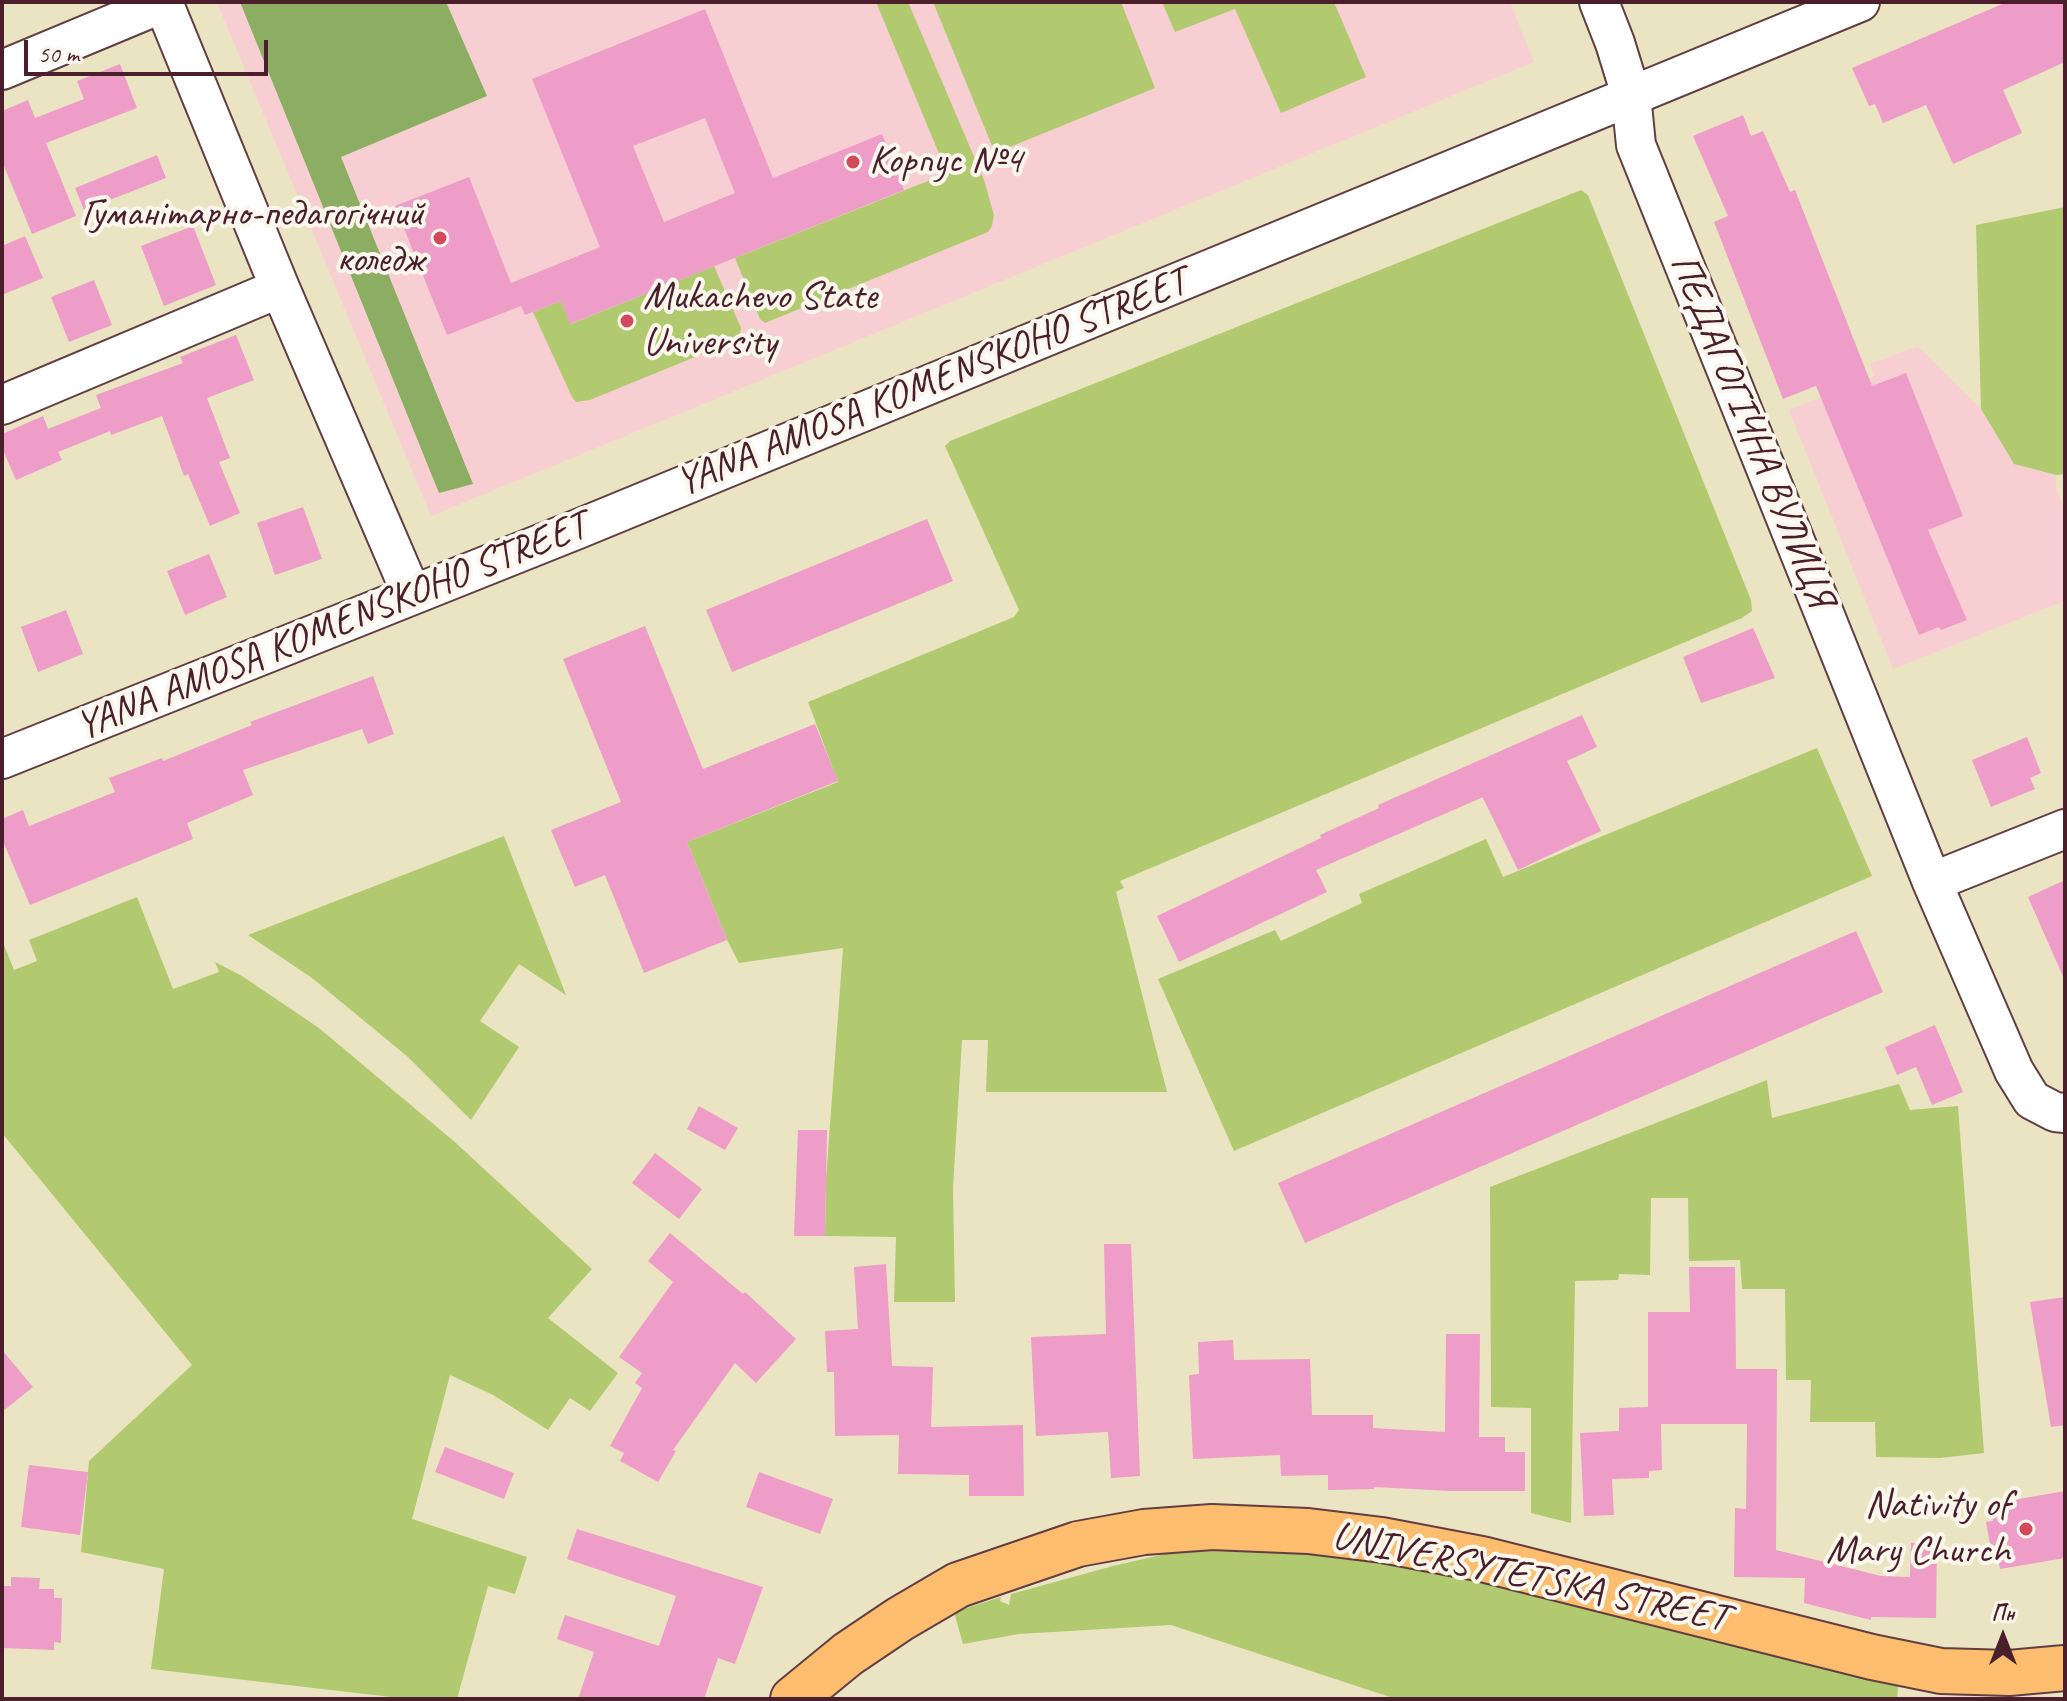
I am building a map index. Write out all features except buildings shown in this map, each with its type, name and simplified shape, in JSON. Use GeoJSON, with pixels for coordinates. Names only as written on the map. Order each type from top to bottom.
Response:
{"type":"FeatureCollection","features":[{"type":"Feature","properties":{"kind":"main road","name":"UNIVERSYTETSKA STREET"},"geometry":{"type":"LineString","coordinates":[[793,1699],[861,1645],[958,1585],[1078,1544],[1144,1532],[1212,1527],[1308,1531],[1382,1540],[1482,1559],[1872,1657],[1941,1671],[2009,1673],[2065,1668]]}},
{"type":"Feature","properties":{"kind":"street"},"geometry":{"type":"LineString","coordinates":[[2,70],[163,2],[280,288],[412,595]]}},
{"type":"Feature","properties":{"kind":"street","name":"ПЕДАГОГІЧНА ВУЛИЦЯ"},"geometry":{"type":"LineString","coordinates":[[1599,2],[1631,95],[1636,145],[1927,868]]}},
{"type":"Feature","properties":{"kind":"street","name":"YANA AMOSA KOMENSKOHO STREET"},"geometry":{"type":"LineString","coordinates":[[2,759],[578,529],[1860,2]]}},
{"type":"Feature","properties":{"kind":"street"},"geometry":{"type":"LineString","coordinates":[[2,405],[280,288]]}},
{"type":"Feature","properties":{"kind":"street"},"geometry":{"type":"LineString","coordinates":[[2065,829],[1927,868],[2014,1071],[2032,1100],[2055,1112],[2065,1113]]}},
{"type":"Feature","properties":{"kind":"shaded area","name":"Mukachevo State University"},"geometry":{"type":"Polygon","coordinates":[[[224,2],[1510,2],[1534,62],[431,516],[218,5],[224,2]]]}},
{"type":"Feature","properties":{"kind":"shaded area"},"geometry":{"type":"Polygon","coordinates":[[[1918,346],[1981,409],[2014,464],[2056,475],[2056,488],[2065,511],[2065,601],[1893,669],[1789,410],[1874,377],[1870,364],[1918,346]]]}},
{"type":"Feature","properties":{"kind":"green space"},"geometry":{"type":"Polygon","coordinates":[[[240,2],[446,2],[487,96],[341,157],[473,484],[439,493],[240,2]]]}},
{"type":"Feature","properties":{"kind":"green space"},"geometry":{"type":"Polygon","coordinates":[[[876,2],[908,2],[984,180],[994,215],[992,226],[988,232],[765,323],[760,319],[735,258],[938,177],[945,168],[876,2]]]}},
{"type":"Feature","properties":{"kind":"green space"},"geometry":{"type":"Polygon","coordinates":[[[933,2],[1121,2],[1155,88],[995,153],[933,2]]]}},
{"type":"Feature","properties":{"kind":"green space"},"geometry":{"type":"Polygon","coordinates":[[[1162,2],[1334,2],[1366,77],[1281,113],[1235,9],[1175,32],[1162,2]]]}},
{"type":"Feature","properties":{"kind":"green space"},"geometry":{"type":"Polygon","coordinates":[[[1581,190],[1588,195],[1751,600],[1752,611],[1742,618],[1120,881],[1124,888],[1116,892],[1167,1092],[986,1092],[988,1040],[962,1040],[953,1187],[955,1302],[894,1302],[896,1237],[825,1236],[826,1179],[843,948],[739,963],[687,842],[838,782],[808,702],[1014,617],[1019,610],[945,446],[950,441],[1581,190]]]}},
{"type":"Feature","properties":{"kind":"green space"},"geometry":{"type":"Polygon","coordinates":[[[2065,207],[2065,474],[2056,475],[2014,464],[1981,409],[1976,225],[2065,207]]]}},
{"type":"Feature","properties":{"kind":"green space"},"geometry":{"type":"Polygon","coordinates":[[[714,266],[741,328],[739,339],[590,400],[576,402],[533,312],[561,301],[571,324],[714,266]]]}},
{"type":"Feature","properties":{"kind":"green space"},"geometry":{"type":"Polygon","coordinates":[[[1817,748],[1872,876],[1234,1151],[1158,979],[1275,930],[1284,947],[1281,941],[1362,903],[1359,894],[1486,839],[1503,877],[1817,748]]]}},
{"type":"Feature","properties":{"kind":"green space"},"geometry":{"type":"Polygon","coordinates":[[[504,836],[566,995],[519,964],[480,1021],[519,1047],[471,1120],[408,1057],[312,978],[248,935],[504,836]]]}},
{"type":"Feature","properties":{"kind":"green space"},"geometry":{"type":"Polygon","coordinates":[[[137,897],[173,989],[219,972],[215,962],[242,976],[319,1028],[456,1143],[592,1269],[548,1318],[618,1373],[590,1411],[570,1398],[548,1430],[493,1395],[450,1375],[412,1519],[527,1557],[515,1594],[488,1586],[457,1699],[408,1699],[151,1669],[164,1569],[81,1552],[89,1461],[192,1365],[2,1133],[2,940],[14,970],[37,961],[29,940],[137,897]]]}},
{"type":"Feature","properties":{"kind":"green space"},"geometry":{"type":"Polygon","coordinates":[[[1767,1080],[1772,1118],[1899,1084],[1910,1110],[1958,1106],[1984,1453],[1940,1458],[1876,1457],[1875,1422],[1810,1422],[1811,1380],[1786,1380],[1785,1289],[1742,1289],[1740,1260],[1689,1261],[1688,1198],[1651,1198],[1650,1275],[1619,1274],[1618,1280],[1575,1281],[1571,1523],[1531,1513],[1531,1408],[1491,1407],[1490,1187],[1767,1080]]]}},
{"type":"Feature","properties":{"kind":"green space"},"geometry":{"type":"Polygon","coordinates":[[[1243,1536],[1451,1568],[1899,1678],[1897,1699],[1396,1699],[1171,1625],[1019,1634],[963,1644],[954,1612],[1001,1597],[1000,1601],[1009,1605],[1011,1594],[1113,1566],[1243,1536]]]}},
{"type":"Feature","properties":{"kind":"place","name":"Корпус №4"},"geometry":{"type":"Point","coordinates":[853,162]}},
{"type":"Feature","properties":{"kind":"place","name":"Гуманітарно-педагогічний коледж"},"geometry":{"type":"Point","coordinates":[440,238]}},
{"type":"Feature","properties":{"kind":"place","name":"Mukachevo State University"},"geometry":{"type":"Point","coordinates":[627,321]}},
{"type":"Feature","properties":{"kind":"place","name":"Nativity of Mary Church"},"geometry":{"type":"Point","coordinates":[2026,1529]}}]}
